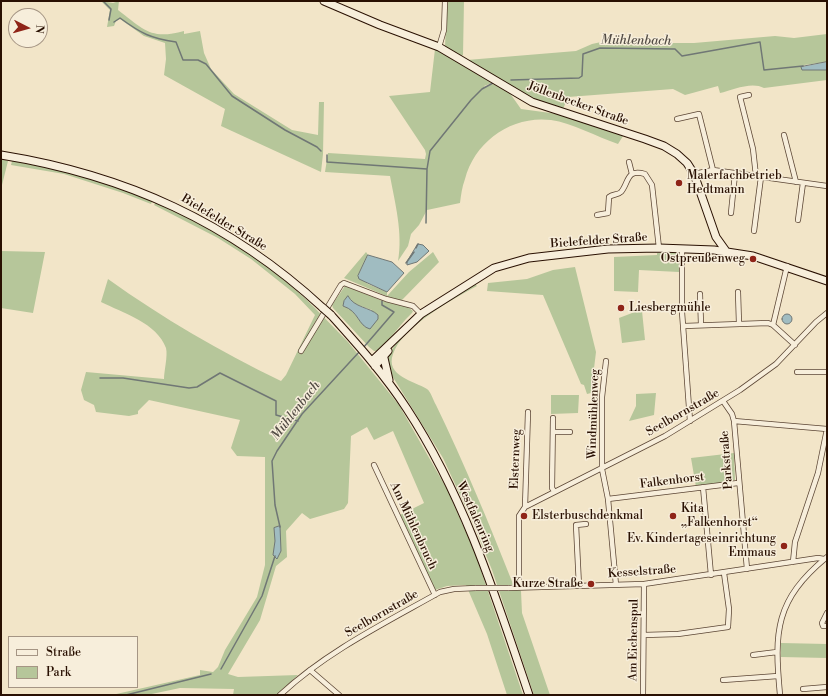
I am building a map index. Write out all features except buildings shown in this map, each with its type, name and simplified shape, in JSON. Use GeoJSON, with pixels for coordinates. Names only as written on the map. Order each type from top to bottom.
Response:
{"type":"FeatureCollection","features":[{"type":"Feature","properties":{"kind":"main road","name":"Jöllenbecker Straße"},"geometry":{"type":"LineString","coordinates":[[324,1],[380,25],[438,47],[532,102],[664,146],[677,154],[696,174],[716,237],[726,251]]}},
{"type":"Feature","properties":{"kind":"main road","name":"Bielefelder Straße"},"geometry":{"type":"LineString","coordinates":[[1,155],[36,161],[100,177],[176,206],[209,224],[265,260],[323,308],[374,363]]}},
{"type":"Feature","properties":{"kind":"main road","name":"Jöllenbecker Straße"},"geometry":{"type":"LineString","coordinates":[[714,250],[716,237]]}},
{"type":"Feature","properties":{"kind":"main road","name":"Bielefelder Straße"},"geometry":{"type":"LineString","coordinates":[[374,363],[406,327],[421,314],[484,274],[507,263],[537,256],[576,252],[659,248],[726,251],[747,254],[787,266],[827,281]]}},
{"type":"Feature","properties":{"kind":"main road","name":"Bielefelder Straße"},"geometry":{"type":"LineString","coordinates":[[374,363],[384,358],[395,340]]}},
{"type":"Feature","properties":{"kind":"main road"},"geometry":{"type":"LineString","coordinates":[[384,358],[384,365],[390,384]]}},
{"type":"Feature","properties":{"kind":"main road","name":"Westfalenring"},"geometry":{"type":"LineString","coordinates":[[374,363],[390,384],[428,444],[459,505],[487,574],[529,695]]}},
{"type":"Feature","properties":{"kind":"street"},"geometry":{"type":"LineString","coordinates":[[438,47],[444,30],[445,1]]}},
{"type":"Feature","properties":{"kind":"street"},"geometry":{"type":"LineString","coordinates":[[749,95],[740,97],[759,176],[754,231]]}},
{"type":"Feature","properties":{"kind":"street"},"geometry":{"type":"LineString","coordinates":[[677,119],[699,114],[713,170]]}},
{"type":"Feature","properties":{"kind":"street"},"geometry":{"type":"LineString","coordinates":[[784,135],[796,182]]}},
{"type":"Feature","properties":{"kind":"street"},"geometry":{"type":"LineString","coordinates":[[630,162],[632,174]]}},
{"type":"Feature","properties":{"kind":"street"},"geometry":{"type":"LineString","coordinates":[[696,174],[713,170],[827,186]]}},
{"type":"Feature","properties":{"kind":"street"},"geometry":{"type":"LineString","coordinates":[[597,214],[608,213],[609,197],[621,192],[626,180],[632,174],[645,174],[652,185],[659,248]]}},
{"type":"Feature","properties":{"kind":"street"},"geometry":{"type":"LineString","coordinates":[[731,213],[735,174]]}},
{"type":"Feature","properties":{"kind":"street"},"geometry":{"type":"LineString","coordinates":[[798,220],[803,183]]}},
{"type":"Feature","properties":{"kind":"street"},"geometry":{"type":"LineString","coordinates":[[682,249],[684,326],[690,421]]}},
{"type":"Feature","properties":{"kind":"street"},"geometry":{"type":"LineString","coordinates":[[773,324],[787,266]]}},
{"type":"Feature","properties":{"kind":"street"},"geometry":{"type":"LineString","coordinates":[[301,351],[341,284],[344,283],[386,299],[413,306],[421,314]]}},
{"type":"Feature","properties":{"kind":"street"},"geometry":{"type":"LineString","coordinates":[[738,292],[739,324]]}},
{"type":"Feature","properties":{"kind":"street"},"geometry":{"type":"LineString","coordinates":[[700,294],[701,325]]}},
{"type":"Feature","properties":{"kind":"street","name":"Seelbornstraße"},"geometry":{"type":"LineString","coordinates":[[525,507],[554,491],[602,469],[724,401],[776,364],[816,322],[827,313]]}},
{"type":"Feature","properties":{"kind":"street"},"geometry":{"type":"LineString","coordinates":[[684,326],[768,323],[773,324],[795,345]]}},
{"type":"Feature","properties":{"kind":"street","name":"Windmühlenweg"},"geometry":{"type":"LineString","coordinates":[[602,469],[602,397],[606,361]]}},
{"type":"Feature","properties":{"kind":"street"},"geometry":{"type":"LineString","coordinates":[[797,372],[827,372]]}},
{"type":"Feature","properties":{"kind":"street","name":"Parkstraße"},"geometry":{"type":"LineString","coordinates":[[724,401],[732,414],[734,421],[738,483],[747,569]]}},
{"type":"Feature","properties":{"kind":"street","name":"Elsternweg"},"geometry":{"type":"LineString","coordinates":[[519,587],[519,516],[525,507],[528,412]]}},
{"type":"Feature","properties":{"kind":"street"},"geometry":{"type":"LineString","coordinates":[[553,418],[552,488],[554,491]]}},
{"type":"Feature","properties":{"kind":"street"},"geometry":{"type":"LineString","coordinates":[[734,421],[827,429],[818,473],[795,542],[793,562]]}},
{"type":"Feature","properties":{"kind":"street"},"geometry":{"type":"LineString","coordinates":[[553,432],[570,432]]}},
{"type":"Feature","properties":{"kind":"street","name":"Am Mühlenbruch"},"geometry":{"type":"LineString","coordinates":[[374,465],[435,595]]}},
{"type":"Feature","properties":{"kind":"street"},"geometry":{"type":"LineString","coordinates":[[602,469],[608,499],[616,585]]}},
{"type":"Feature","properties":{"kind":"street","name":"Falkenhorst"},"geometry":{"type":"LineString","coordinates":[[608,499],[738,483]]}},
{"type":"Feature","properties":{"kind":"street"},"geometry":{"type":"LineString","coordinates":[[703,487],[711,575]]}},
{"type":"Feature","properties":{"kind":"street"},"geometry":{"type":"LineString","coordinates":[[579,586],[576,525],[586,524]]}},
{"type":"Feature","properties":{"kind":"street"},"geometry":{"type":"LineString","coordinates":[[780,695],[777,652],[778,627],[787,601],[803,580],[826,558]]}},
{"type":"Feature","properties":{"kind":"street","name":"Kesselstraße"},"geometry":{"type":"LineString","coordinates":[[508,588],[644,584],[826,558]]}},
{"type":"Feature","properties":{"kind":"street"},"geometry":{"type":"LineString","coordinates":[[644,635],[678,634],[728,627],[729,609],[724,573]]}},
{"type":"Feature","properties":{"kind":"street","name":"Am Eichenspul"},"geometry":{"type":"LineString","coordinates":[[643,695],[644,584]]}},
{"type":"Feature","properties":{"kind":"street","name":"Seelbornstraße"},"geometry":{"type":"LineString","coordinates":[[280,695],[310,670],[369,632],[435,595],[446,590],[508,588]]}},
{"type":"Feature","properties":{"kind":"street"},"geometry":{"type":"LineString","coordinates":[[827,613],[822,623],[823,626],[827,626]]}},
{"type":"Feature","properties":{"kind":"street"},"geometry":{"type":"LineString","coordinates":[[753,655],[777,652]]}},
{"type":"Feature","properties":{"kind":"street"},"geometry":{"type":"LineString","coordinates":[[310,670],[339,695]]}},
{"type":"Feature","properties":{"kind":"street"},"geometry":{"type":"LineString","coordinates":[[723,680],[778,676]]}},
{"type":"Feature","properties":{"kind":"street"},"geometry":{"type":"LineString","coordinates":[[803,689],[827,687]]}},
{"type":"Feature","properties":{"kind":"green space"},"geometry":{"type":"Polygon","coordinates":[[[101,1],[113,3],[119,1],[118,10],[142,28],[155,34],[173,34],[184,31],[184,34],[200,31],[204,53],[211,69],[234,94],[292,130],[318,135],[319,102],[324,102],[323,154],[321,172],[221,126],[225,109],[164,75],[166,59],[165,43],[144,36],[120,19],[116,21],[114,26],[107,27],[110,10],[101,1]]]}},
{"type":"Feature","properties":{"kind":"green space"},"geometry":{"type":"Polygon","coordinates":[[[447,1],[464,1],[463,55],[460,56],[445,46],[447,1]]]}},
{"type":"Feature","properties":{"kind":"green space"},"geometry":{"type":"Polygon","coordinates":[[[827,34],[827,62],[804,65],[802,70],[827,70],[827,80],[764,88],[754,85],[736,88],[720,93],[718,86],[685,95],[673,89],[568,97],[563,109],[528,96],[467,60],[576,51],[592,44],[624,37],[665,43],[694,43],[775,36],[794,38],[827,34]]]}},
{"type":"Feature","properties":{"kind":"green space"},"geometry":{"type":"Polygon","coordinates":[[[435,49],[492,83],[484,86],[485,87],[493,84],[509,92],[521,109],[558,114],[623,136],[618,144],[576,127],[551,120],[523,122],[509,126],[486,142],[477,153],[470,165],[464,182],[460,203],[427,210],[419,225],[411,234],[408,246],[398,261],[400,240],[399,229],[390,176],[325,172],[328,153],[425,159],[425,150],[389,96],[430,92],[435,49]]]}},
{"type":"Feature","properties":{"kind":"green space"},"geometry":{"type":"Polygon","coordinates":[[[1,159],[8,161],[1,189],[1,159]]]}},
{"type":"Feature","properties":{"kind":"green space"},"geometry":{"type":"Polygon","coordinates":[[[12,161],[72,173],[153,200],[151,204],[123,193],[64,174],[11,165],[12,161]]]}},
{"type":"Feature","properties":{"kind":"green space"},"geometry":{"type":"Polygon","coordinates":[[[156,202],[221,235],[274,271],[307,300],[348,342],[399,405],[448,491],[475,553],[523,695],[507,695],[487,634],[466,585],[447,586],[435,590],[400,515],[424,503],[393,431],[374,440],[367,427],[351,436],[348,503],[344,509],[310,519],[302,513],[286,531],[287,557],[276,566],[260,620],[228,674],[238,677],[298,675],[277,695],[233,695],[234,689],[180,688],[147,695],[112,695],[200,675],[200,670],[213,672],[218,667],[225,650],[257,597],[265,565],[265,457],[237,456],[231,448],[240,420],[149,400],[138,411],[138,414],[129,416],[96,412],[94,405],[84,400],[81,390],[86,372],[164,379],[166,348],[162,339],[147,325],[101,302],[108,279],[150,308],[192,334],[281,381],[286,375],[315,315],[295,294],[251,259],[218,238],[154,205],[156,202]]]}},
{"type":"Feature","properties":{"kind":"green space"},"geometry":{"type":"Polygon","coordinates":[[[1,251],[45,252],[33,313],[1,308],[1,251]]]}},
{"type":"Feature","properties":{"kind":"green space"},"geometry":{"type":"Polygon","coordinates":[[[366,252],[368,255],[358,276],[368,284],[387,292],[387,296],[409,272],[433,252],[439,262],[402,300],[398,301],[344,278],[366,252]]]}},
{"type":"Feature","properties":{"kind":"green space"},"geometry":{"type":"Polygon","coordinates":[[[657,253],[679,253],[679,272],[639,270],[638,292],[614,291],[614,257],[657,255],[657,253]]]}},
{"type":"Feature","properties":{"kind":"green space"},"geometry":{"type":"Polygon","coordinates":[[[575,267],[596,352],[591,393],[587,394],[584,385],[581,384],[543,295],[487,291],[488,283],[527,279],[553,270],[575,267]]]}},
{"type":"Feature","properties":{"kind":"green space"},"geometry":{"type":"Polygon","coordinates":[[[474,283],[477,286],[442,306],[417,324],[407,334],[398,344],[393,354],[393,368],[402,377],[427,389],[432,396],[476,493],[513,584],[521,591],[522,613],[550,695],[534,695],[492,570],[473,523],[443,458],[391,374],[387,357],[405,333],[415,324],[437,307],[474,283]]]}},
{"type":"Feature","properties":{"kind":"green space"},"geometry":{"type":"Polygon","coordinates":[[[345,286],[383,301],[408,307],[413,311],[379,351],[374,351],[333,308],[332,305],[345,286]],[[348,297],[343,306],[351,309],[365,327],[372,310],[355,304],[348,297]]]}},
{"type":"Feature","properties":{"kind":"green space"},"geometry":{"type":"Polygon","coordinates":[[[640,310],[642,311],[645,340],[622,343],[619,318],[640,310]]]}},
{"type":"Feature","properties":{"kind":"green space"},"geometry":{"type":"Polygon","coordinates":[[[656,393],[654,415],[629,421],[636,406],[636,394],[656,393]]]}},
{"type":"Feature","properties":{"kind":"green space"},"geometry":{"type":"Polygon","coordinates":[[[551,395],[579,395],[578,413],[551,414],[551,395]]]}},
{"type":"Feature","properties":{"kind":"green space"},"geometry":{"type":"Polygon","coordinates":[[[734,453],[735,480],[696,487],[691,458],[734,453]]]}},
{"type":"Feature","properties":{"kind":"green space"},"geometry":{"type":"Polygon","coordinates":[[[781,643],[827,644],[827,658],[781,657],[781,643]]]}},
{"type":"Feature","properties":{"kind":"water"},"geometry":{"type":"Polygon","coordinates":[[[827,62],[827,70],[802,70],[801,67],[827,62]]]}},
{"type":"Feature","properties":{"kind":"water"},"geometry":{"type":"Polygon","coordinates":[[[418,244],[423,245],[429,251],[417,262],[407,265],[407,262],[418,244]]]}},
{"type":"Feature","properties":{"kind":"water"},"geometry":{"type":"Polygon","coordinates":[[[368,255],[392,262],[404,273],[387,292],[359,279],[358,276],[368,255]]]}},
{"type":"Feature","properties":{"kind":"water"},"geometry":{"type":"Polygon","coordinates":[[[348,296],[354,303],[375,312],[378,315],[378,319],[370,329],[363,325],[352,311],[343,306],[344,301],[348,296]]]}},
{"type":"Feature","properties":{"kind":"water"},"geometry":{"type":"Polygon","coordinates":[[[785,314],[789,314],[792,319],[789,324],[785,324],[782,321],[782,317],[785,314]]]}},
{"type":"Feature","properties":{"kind":"water"},"geometry":{"type":"Polygon","coordinates":[[[280,526],[281,551],[277,559],[273,555],[275,541],[274,528],[280,526]]]}},
{"type":"Feature","properties":{"kind":"waterway"},"geometry":{"type":"LineString","coordinates":[[103,1],[111,9],[109,20]]}},
{"type":"Feature","properties":{"kind":"waterway"},"geometry":{"type":"LineString","coordinates":[[114,22],[120,18],[146,34],[159,39],[176,42],[183,60],[198,60],[206,64],[232,96],[285,130],[317,147],[321,151]]}},
{"type":"Feature","properties":{"kind":"waterway","name":"Mühlenbach"},"geometry":{"type":"LineString","coordinates":[[511,80],[579,78],[582,76],[583,54],[600,48],[675,49],[682,56],[760,42],[764,70],[803,66]]}},
{"type":"Feature","properties":{"kind":"waterway","name":"Mühlenbach"},"geometry":{"type":"LineString","coordinates":[[426,223],[427,169],[430,151],[471,100],[482,89],[493,83]]}},
{"type":"Feature","properties":{"kind":"waterway"},"geometry":{"type":"LineString","coordinates":[[327,155],[327,162],[427,169]]}},
{"type":"Feature","properties":{"kind":"waterway","name":"Mühlenbach"},"geometry":{"type":"LineString","coordinates":[[416,248],[418,244]]}},
{"type":"Feature","properties":{"kind":"waterway","name":"Mühlenbach"},"geometry":{"type":"LineString","coordinates":[[406,263],[414,252]]}},
{"type":"Feature","properties":{"kind":"waterway","name":"Mühlenbach"},"geometry":{"type":"LineString","coordinates":[[363,348],[394,312],[382,305],[382,301]]}},
{"type":"Feature","properties":{"kind":"waterway","name":"Mühlenbach"},"geometry":{"type":"LineString","coordinates":[[280,527],[275,505],[272,461],[302,414],[360,351]]}},
{"type":"Feature","properties":{"kind":"waterway"},"geometry":{"type":"LineString","coordinates":[[100,378],[123,378],[189,388],[197,387],[220,373],[276,401],[276,415],[298,421]]}},
{"type":"Feature","properties":{"kind":"waterway","name":"Mühlenbach"},"geometry":{"type":"LineString","coordinates":[[221,669],[262,596],[275,556]]}},
{"type":"Feature","properties":{"kind":"waterway","name":"Mühlenbach"},"geometry":{"type":"LineString","coordinates":[[126,695],[211,674]]}},
{"type":"Feature","properties":{"kind":"place","name":"Malerfachbetrieb Hedtmann"},"geometry":{"type":"Point","coordinates":[679,183]}},
{"type":"Feature","properties":{"kind":"place","name":"Ostpreußenweg"},"geometry":{"type":"Point","coordinates":[753,259]}},
{"type":"Feature","properties":{"kind":"place","name":"Liesbergmühle"},"geometry":{"type":"Point","coordinates":[621,308]}},
{"type":"Feature","properties":{"kind":"place","name":"Elsterbuschdenkmal"},"geometry":{"type":"Point","coordinates":[524,516]}},
{"type":"Feature","properties":{"kind":"place","name":"Kita „Falkenhorst“"},"geometry":{"type":"Point","coordinates":[673,516]}},
{"type":"Feature","properties":{"kind":"place","name":"Ev. Kindertageseinrichtung Emmaus"},"geometry":{"type":"Point","coordinates":[784,546]}},
{"type":"Feature","properties":{"kind":"place","name":"Kurze Straße"},"geometry":{"type":"Point","coordinates":[591,584]}}]}
